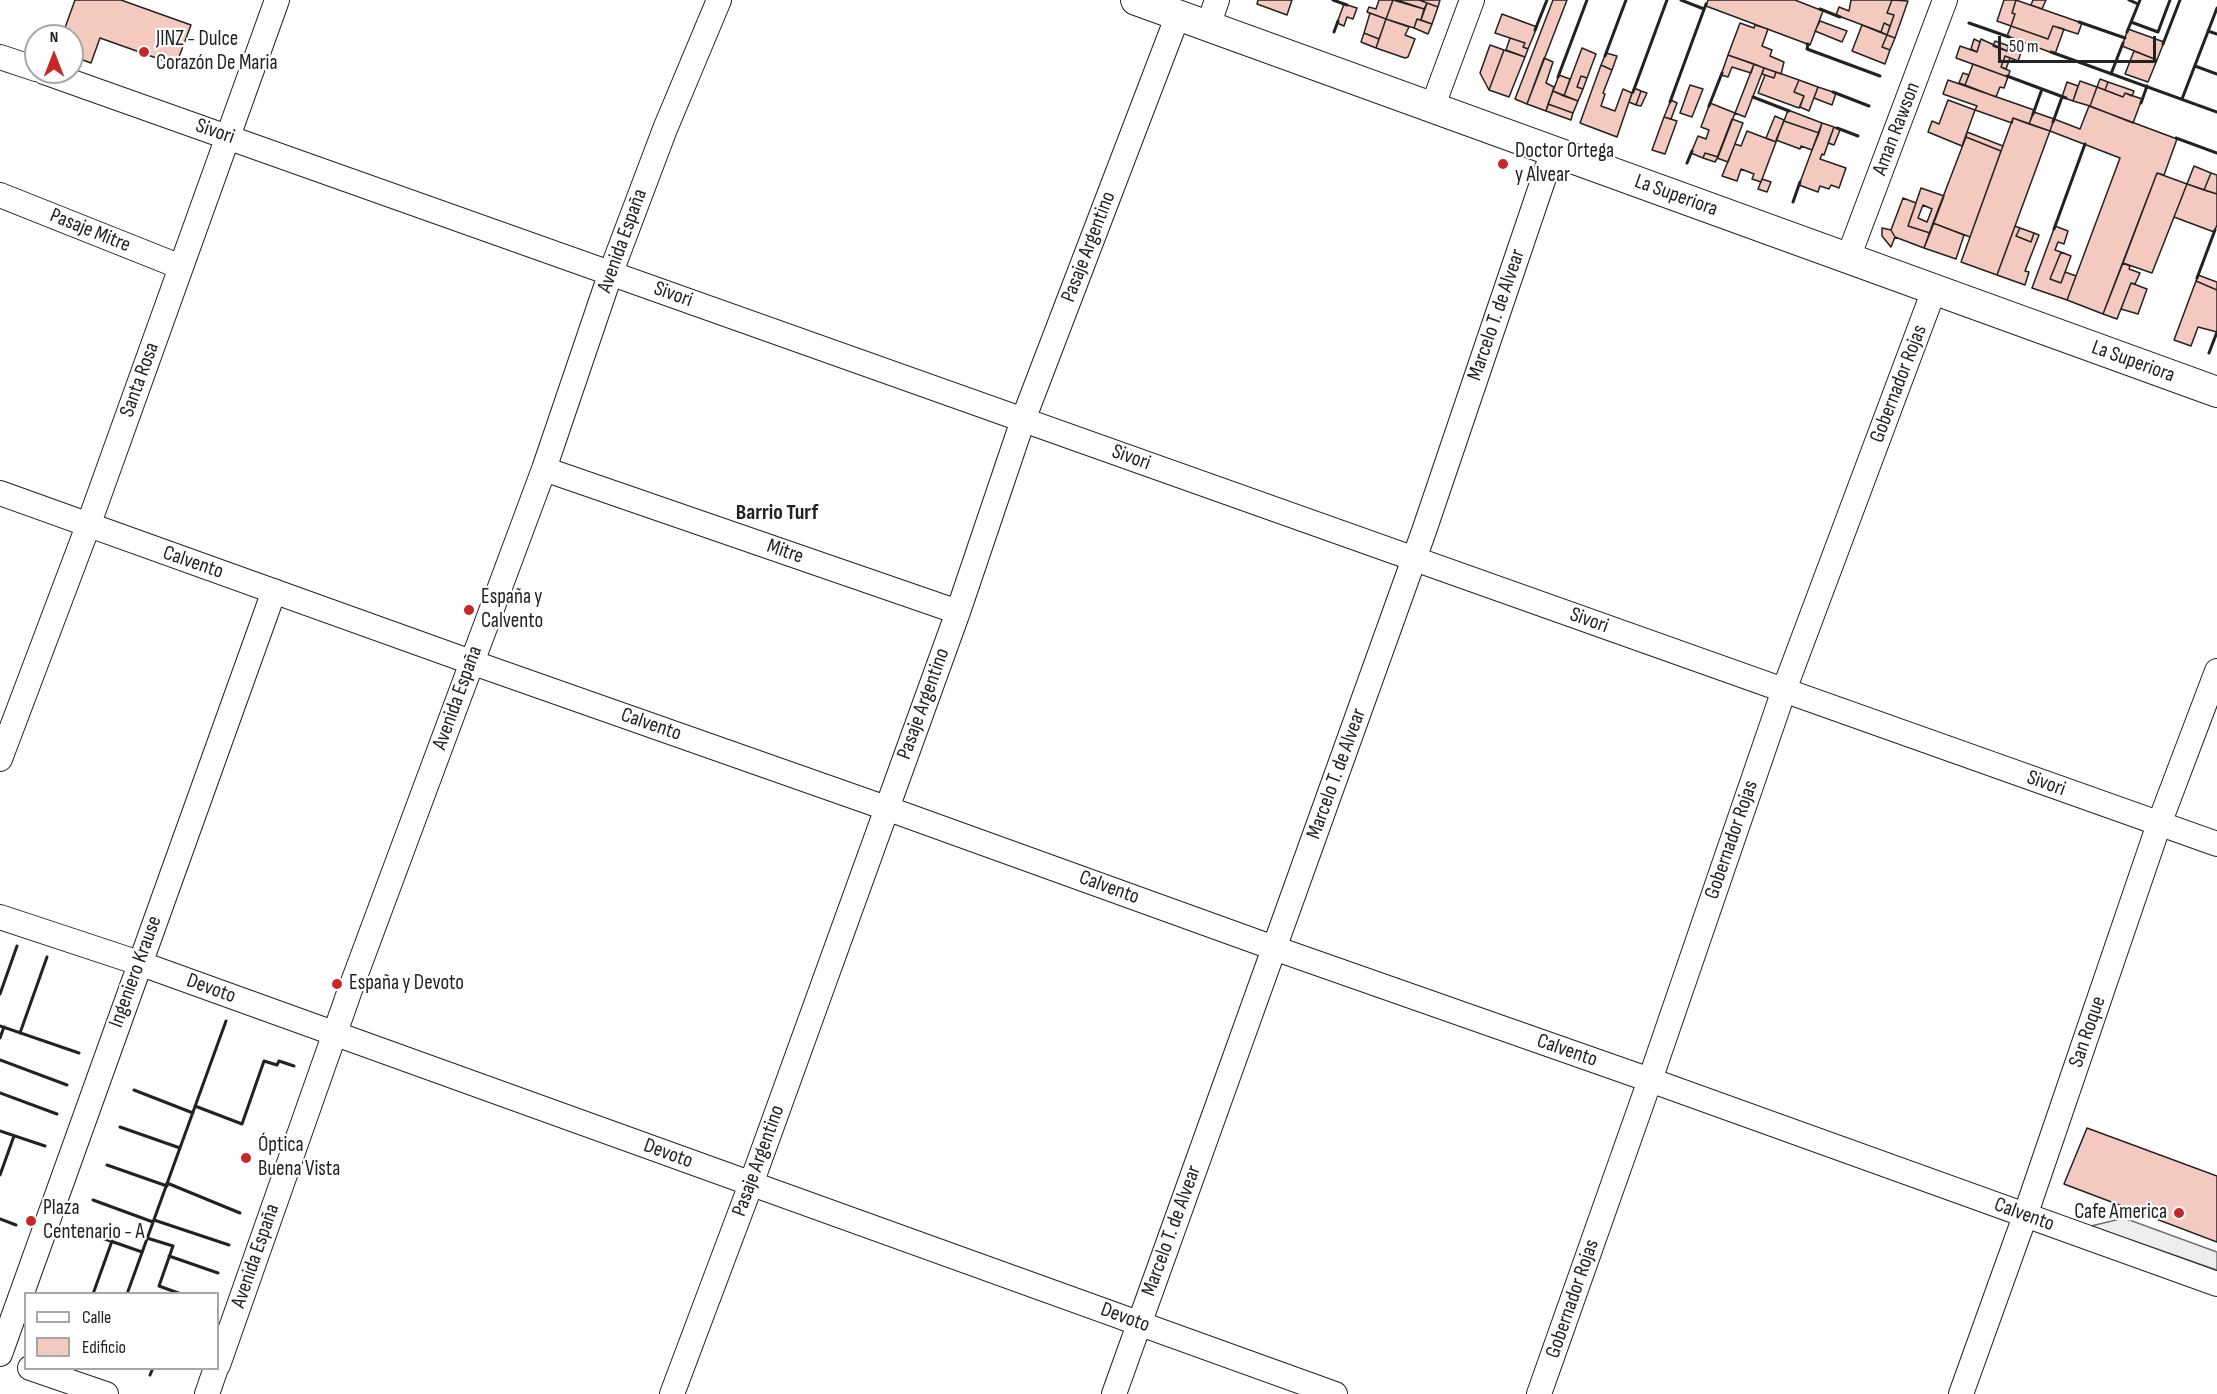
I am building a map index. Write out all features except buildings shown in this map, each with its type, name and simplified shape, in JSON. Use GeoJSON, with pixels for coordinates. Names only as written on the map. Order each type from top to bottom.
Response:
{"type":"FeatureCollection","features":[{"type":"Feature","properties":{"kind":"main road","name":"La Superiora"},"geometry":{"type":"LineString","coordinates":[[1136,0],[1178,15],[1213,13],[1432,108],[2217,392]]}},
{"type":"Feature","properties":{"kind":"street","name":"Santa Rosa"},"geometry":{"type":"LineString","coordinates":[[0,759],[88,526],[277,0]]}},
{"type":"Feature","properties":{"kind":"street","name":"Avenida España"},"geometry":{"type":"LineString","coordinates":[[219,1361],[334,1033],[544,469],[611,272],[665,129],[719,0]]}},
{"type":"Feature","properties":{"kind":"street"},"geometry":{"type":"LineString","coordinates":[[1432,108],[1472,0]]}},
{"type":"Feature","properties":{"kind":"street","name":"Aman Rawson"},"geometry":{"type":"LineString","coordinates":[[1848,258],[1946,0]]}},
{"type":"Feature","properties":{"kind":"street","name":"Pasaje Argentino"},"geometry":{"type":"LineString","coordinates":[[672,1394],[751,1184],[958,612],[1023,420],[1178,15]]}},
{"type":"Feature","properties":{"kind":"street"},"geometry":{"type":"LineString","coordinates":[[0,57],[24,65]]}},
{"type":"Feature","properties":{"kind":"street","name":"Sivori"},"geometry":{"type":"LineString","coordinates":[[78,84],[2217,844]]}},
{"type":"Feature","properties":{"kind":"street","name":"Marcelo T. de Alvear"},"geometry":{"type":"LineString","coordinates":[[1114,1394],[1414,559],[1553,151]]}},
{"type":"Feature","properties":{"kind":"street","name":"Pasaje Mitre"},"geometry":{"type":"LineString","coordinates":[[0,195],[181,267]]}},
{"type":"Feature","properties":{"kind":"street","name":"Gobernador Rojas"},"geometry":{"type":"LineString","coordinates":[[1539,1394],[1784,690],[1934,290]]}},
{"type":"Feature","properties":{"kind":"street","name":"Mitre"},"geometry":{"type":"LineString","coordinates":[[544,469],[958,612]]}},
{"type":"Feature","properties":{"kind":"street","name":"Calvento"},"geometry":{"type":"LineString","coordinates":[[0,493],[471,662],[886,807],[1274,948],[1650,1080],[2217,1284]]}},
{"type":"Feature","properties":{"kind":"street","name":"Ingeniero Krause"},"geometry":{"type":"LineString","coordinates":[[0,1356],[274,591]]}},
{"type":"Feature","properties":{"kind":"street","name":"San Roque"},"geometry":{"type":"LineString","coordinates":[[1961,1394],[2025,1216],[2159,824],[2217,671]]}},
{"type":"Feature","properties":{"kind":"street","name":"Devoto"},"geometry":{"type":"LineString","coordinates":[[0,917],[139,963],[1335,1394]]}},
{"type":"Feature","properties":{"kind":"street"},"geometry":{"type":"LineString","coordinates":[[0,1356],[24,1366]]}},
{"type":"Feature","properties":{"kind":"street"},"geometry":{"type":"LineString","coordinates":[[36,1370],[106,1394]]}},
{"type":"Feature","properties":{"kind":"street","name":"Avenida España"},"geometry":{"type":"LineString","coordinates":[[207,1394],[216,1370]]}},
{"type":"Feature","properties":{"kind":"shaded area"},"geometry":{"type":"Polygon","coordinates":[[[2124,1218],[2217,1252],[2217,1270],[2091,1226],[2124,1218]]]}},
{"type":"Feature","properties":{"kind":"wall"},"geometry":{"type":"LineString","coordinates":[[1333,0],[1347,5]]}},
{"type":"Feature","properties":{"kind":"wall"},"geometry":{"type":"LineString","coordinates":[[1535,30],[1547,0]]}},
{"type":"Feature","properties":{"kind":"wall"},"geometry":{"type":"LineString","coordinates":[[1558,77],[1587,0]]}},
{"type":"Feature","properties":{"kind":"wall"},"geometry":{"type":"LineString","coordinates":[[1605,56],[1626,0]]}},
{"type":"Feature","properties":{"kind":"wall"},"geometry":{"type":"LineString","coordinates":[[1633,92],[1667,0]]}},
{"type":"Feature","properties":{"kind":"wall"},"geometry":{"type":"LineString","coordinates":[[1681,0],[1704,9]]}},
{"type":"Feature","properties":{"kind":"wall"},"geometry":{"type":"LineString","coordinates":[[2129,0],[2138,4]]}},
{"type":"Feature","properties":{"kind":"wall"},"geometry":{"type":"LineString","coordinates":[[2127,32],[2140,0]]}},
{"type":"Feature","properties":{"kind":"wall"},"geometry":{"type":"LineString","coordinates":[[2131,22],[2158,32],[2170,0]]}},
{"type":"Feature","properties":{"kind":"wall"},"geometry":{"type":"LineString","coordinates":[[2163,44],[2180,0]]}},
{"type":"Feature","properties":{"kind":"wall"},"geometry":{"type":"LineString","coordinates":[[1670,102],[1706,4]]}},
{"type":"Feature","properties":{"kind":"wall"},"geometry":{"type":"LineString","coordinates":[[2182,99],[2217,8]]}},
{"type":"Feature","properties":{"kind":"wall"},"geometry":{"type":"LineString","coordinates":[[1820,9],[1840,17]]}},
{"type":"Feature","properties":{"kind":"wall"},"geometry":{"type":"LineString","coordinates":[[1334,32],[1338,21]]}},
{"type":"Feature","properties":{"kind":"wall"},"geometry":{"type":"LineString","coordinates":[[2079,22],[2125,38]]}},
{"type":"Feature","properties":{"kind":"wall"},"geometry":{"type":"LineString","coordinates":[[1969,23],[2009,37]]}},
{"type":"Feature","properties":{"kind":"wall"},"geometry":{"type":"LineString","coordinates":[[2208,31],[2217,34]]}},
{"type":"Feature","properties":{"kind":"wall"},"geometry":{"type":"LineString","coordinates":[[2111,74],[2123,43]]}},
{"type":"Feature","properties":{"kind":"wall"},"geometry":{"type":"LineString","coordinates":[[1807,44],[1807,49],[1880,76]]}},
{"type":"Feature","properties":{"kind":"wall"},"geometry":{"type":"LineString","coordinates":[[2051,52],[2217,112]]}},
{"type":"Feature","properties":{"kind":"wall"},"geometry":{"type":"LineString","coordinates":[[2195,66],[2217,74]]}},
{"type":"Feature","properties":{"kind":"wall"},"geometry":{"type":"LineString","coordinates":[[1709,106],[1722,73]]}},
{"type":"Feature","properties":{"kind":"wall"},"geometry":{"type":"LineString","coordinates":[[2007,76],[2066,98]]}},
{"type":"Feature","properties":{"kind":"wall"},"geometry":{"type":"LineString","coordinates":[[2141,103],[2147,86]]}},
{"type":"Feature","properties":{"kind":"wall"},"geometry":{"type":"LineString","coordinates":[[2033,114],[2042,89]]}},
{"type":"Feature","properties":{"kind":"wall"},"geometry":{"type":"LineString","coordinates":[[1833,92],[1869,106]]}},
{"type":"Feature","properties":{"kind":"wall"},"geometry":{"type":"LineString","coordinates":[[1753,97],[1789,111]]}},
{"type":"Feature","properties":{"kind":"wall"},"geometry":{"type":"LineString","coordinates":[[2053,122],[2062,97]]}},
{"type":"Feature","properties":{"kind":"wall"},"geometry":{"type":"LineString","coordinates":[[1837,128],[1858,136]]}},
{"type":"Feature","properties":{"kind":"wall"},"geometry":{"type":"LineString","coordinates":[[2176,138],[2217,153]]}},
{"type":"Feature","properties":{"kind":"wall"},"geometry":{"type":"LineString","coordinates":[[2054,229],[2085,144]]}},
{"type":"Feature","properties":{"kind":"wall"},"geometry":{"type":"LineString","coordinates":[[1687,163],[1692,151]]}},
{"type":"Feature","properties":{"kind":"wall"},"geometry":{"type":"LineString","coordinates":[[1793,202],[1800,182]]}},
{"type":"Feature","properties":{"kind":"wall"},"geometry":{"type":"LineString","coordinates":[[2197,278],[2215,230]]}},
{"type":"Feature","properties":{"kind":"wall"},"geometry":{"type":"LineString","coordinates":[[2209,353],[2217,332]]}},
{"type":"Feature","properties":{"kind":"wall"},"geometry":{"type":"LineString","coordinates":[[0,994],[17,946]]}},
{"type":"Feature","properties":{"kind":"wall"},"geometry":{"type":"LineString","coordinates":[[20,1033],[47,957]]}},
{"type":"Feature","properties":{"kind":"wall"},"geometry":{"type":"LineString","coordinates":[[128,1292],[226,1021]]}},
{"type":"Feature","properties":{"kind":"wall"},"geometry":{"type":"LineString","coordinates":[[0,1026],[79,1053]]}},
{"type":"Feature","properties":{"kind":"wall"},"geometry":{"type":"LineString","coordinates":[[0,1038],[4,1027]]}},
{"type":"Feature","properties":{"kind":"wall"},"geometry":{"type":"LineString","coordinates":[[0,1060],[67,1085]]}},
{"type":"Feature","properties":{"kind":"wall"},"geometry":{"type":"LineString","coordinates":[[195,1106],[242,1124],[264,1061],[277,1065],[279,1061],[294,1066]]}},
{"type":"Feature","properties":{"kind":"wall"},"geometry":{"type":"LineString","coordinates":[[134,1090],[193,1113]]}},
{"type":"Feature","properties":{"kind":"wall"},"geometry":{"type":"LineString","coordinates":[[0,1093],[57,1114]]}},
{"type":"Feature","properties":{"kind":"wall"},"geometry":{"type":"LineString","coordinates":[[120,1127],[180,1148]]}},
{"type":"Feature","properties":{"kind":"wall"},"geometry":{"type":"LineString","coordinates":[[0,1131],[45,1146]]}},
{"type":"Feature","properties":{"kind":"wall"},"geometry":{"type":"LineString","coordinates":[[0,1175],[14,1136]]}},
{"type":"Feature","properties":{"kind":"wall"},"geometry":{"type":"LineString","coordinates":[[107,1165],[167,1186]]}},
{"type":"Feature","properties":{"kind":"wall"},"geometry":{"type":"LineString","coordinates":[[167,1183],[240,1213]]}},
{"type":"Feature","properties":{"kind":"wall"},"geometry":{"type":"LineString","coordinates":[[93,1200],[153,1222]]}},
{"type":"Feature","properties":{"kind":"wall"},"geometry":{"type":"LineString","coordinates":[[0,1219],[16,1225]]}},
{"type":"Feature","properties":{"kind":"wall"},"geometry":{"type":"LineString","coordinates":[[154,1220],[229,1245]]}},
{"type":"Feature","properties":{"kind":"wall"},"geometry":{"type":"LineString","coordinates":[[82,1231],[142,1252]]}},
{"type":"Feature","properties":{"kind":"wall"},"geometry":{"type":"LineString","coordinates":[[147,1238],[173,1246],[159,1286],[176,1292]]}},
{"type":"Feature","properties":{"kind":"wall"},"geometry":{"type":"LineString","coordinates":[[94,1292],[112,1241]]}},
{"type":"Feature","properties":{"kind":"wall"},"geometry":{"type":"LineString","coordinates":[[169,1256],[218,1273]]}},
{"type":"Feature","properties":{"kind":"wall"},"geometry":{"type":"LineString","coordinates":[[150,1375],[152,1370]]}},
{"type":"Feature","properties":{"kind":"place","name":"JINZ - Dulce Corazón De Maria"},"geometry":{"type":"Point","coordinates":[144,52]}},
{"type":"Feature","properties":{"kind":"place","name":"Doctor Ortega y Alvear"},"geometry":{"type":"Point","coordinates":[1503,164]}},
{"type":"Feature","properties":{"kind":"place","name":"España y Calvento"},"geometry":{"type":"Point","coordinates":[469,610]}},
{"type":"Feature","properties":{"kind":"place","name":"España y Devoto"},"geometry":{"type":"Point","coordinates":[337,984]}},
{"type":"Feature","properties":{"kind":"place","name":"Óptica Buena Vista"},"geometry":{"type":"Point","coordinates":[246,1158]}},
{"type":"Feature","properties":{"kind":"place","name":"Cafe America"},"geometry":{"type":"Point","coordinates":[2179,1213]}},
{"type":"Feature","properties":{"kind":"place","name":"Plaza Centenario - A"},"geometry":{"type":"Point","coordinates":[31,1221]}},
{"type":"Feature","properties":{"kind":"district","name":"Barrio Turf"},"geometry":{"type":"Point","coordinates":[777,513]}}]}
